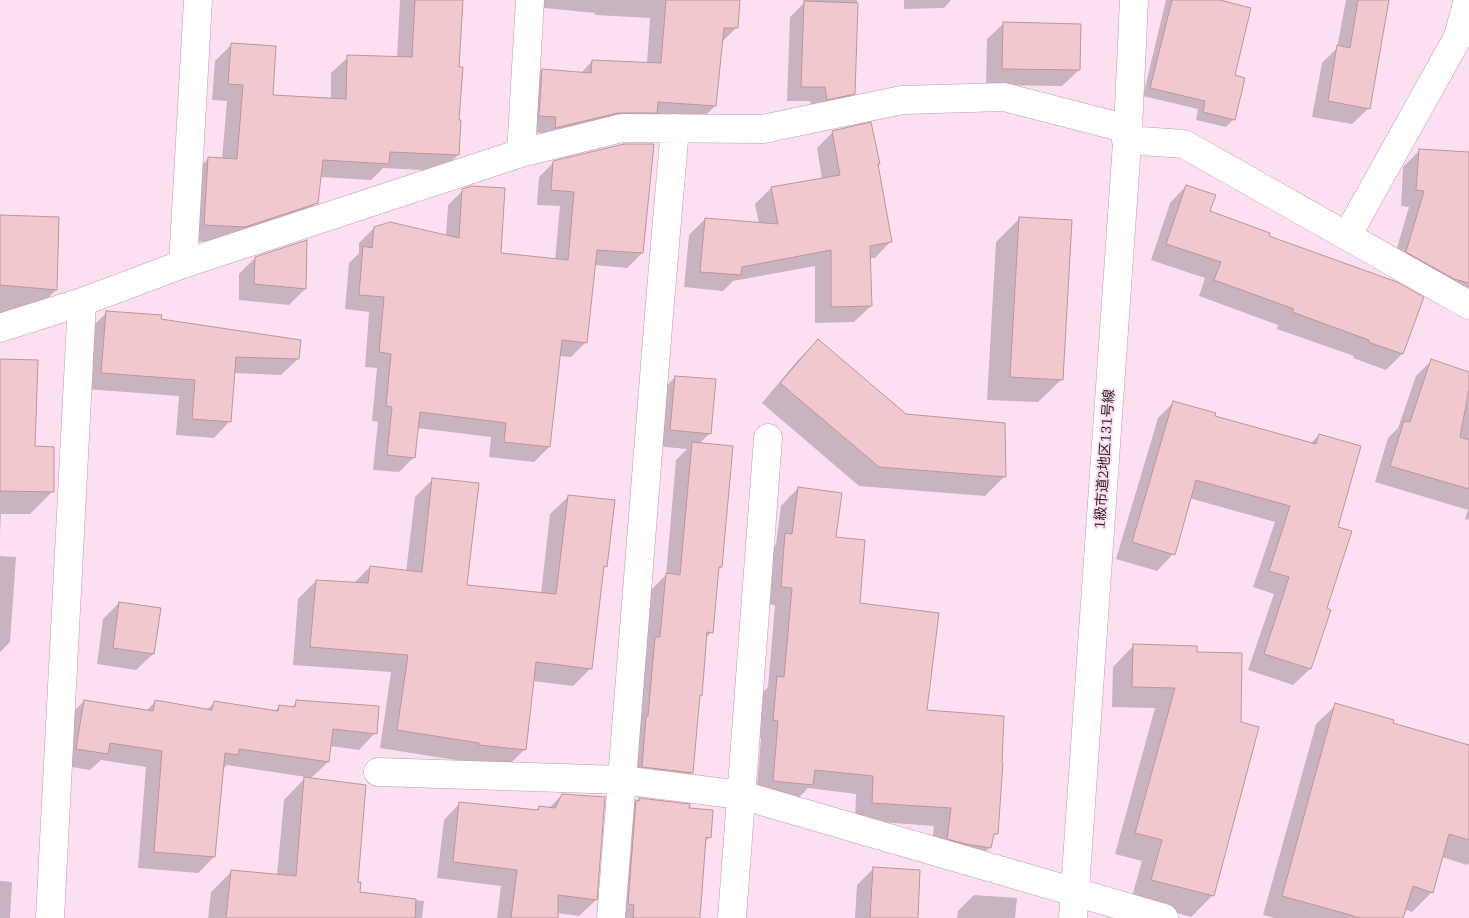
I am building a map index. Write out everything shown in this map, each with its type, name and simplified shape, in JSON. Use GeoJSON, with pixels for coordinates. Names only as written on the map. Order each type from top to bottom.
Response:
{"type":"FeatureCollection","features":[{"type":"Feature","properties":{"kind":"street"},"geometry":{"type":"LineString","coordinates":[[183,264],[198,0]]}},
{"type":"Feature","properties":{"kind":"street"},"geometry":{"type":"LineString","coordinates":[[521,153],[530,0]]}},
{"type":"Feature","properties":{"kind":"street","name":"1級市道2地区131号線"},"geometry":{"type":"LineString","coordinates":[[1074,905],[1127,134],[1134,0]]}},
{"type":"Feature","properties":{"kind":"street"},"geometry":{"type":"LineString","coordinates":[[1347,236],[1458,36],[1468,0]]}},
{"type":"Feature","properties":{"kind":"street"},"geometry":{"type":"LineString","coordinates":[[0,328],[82,302],[183,264],[521,153],[622,128],[763,129],[902,100],[1004,97],[1127,134],[1184,144],[1469,306]]}},
{"type":"Feature","properties":{"kind":"street"},"geometry":{"type":"LineString","coordinates":[[611,918],[658,314],[675,128]]}},
{"type":"Feature","properties":{"kind":"street"},"geometry":{"type":"LineString","coordinates":[[50,918],[82,302]]}},
{"type":"Feature","properties":{"kind":"street"},"geometry":{"type":"LineString","coordinates":[[732,918],[768,438]]}},
{"type":"Feature","properties":{"kind":"street"},"geometry":{"type":"LineString","coordinates":[[378,772],[622,780],[741,795],[1074,905],[1164,918]]}},
{"type":"Feature","properties":{"kind":"building"},"geometry":{"type":"Polygon","coordinates":[[[415,0],[463,0],[459,67],[463,67],[459,120],[461,120],[459,155],[390,152],[389,164],[323,160],[318,203],[245,227],[204,225],[208,157],[237,159],[243,85],[228,84],[231,43],[276,46],[273,95],[346,99],[347,55],[412,57],[415,0]]]}},
{"type":"Feature","properties":{"kind":"building"},"geometry":{"type":"Polygon","coordinates":[[[666,0],[740,0],[738,28],[724,28],[716,106],[658,102],[657,113],[618,113],[555,128],[556,117],[539,116],[542,69],[591,73],[592,60],[661,63],[666,0]]]}},
{"type":"Feature","properties":{"kind":"building"},"geometry":{"type":"Polygon","coordinates":[[[1172,0],[1220,0],[1251,8],[1235,75],[1245,78],[1235,120],[1203,112],[1205,101],[1150,88],[1172,0]]]}},
{"type":"Feature","properties":{"kind":"building"},"geometry":{"type":"Polygon","coordinates":[[[1358,0],[1389,0],[1370,109],[1328,101],[1337,45],[1350,48],[1358,0]]]}},
{"type":"Feature","properties":{"kind":"building"},"geometry":{"type":"Polygon","coordinates":[[[804,1],[858,3],[855,94],[827,100],[825,87],[801,87],[804,1]]]}},
{"type":"Feature","properties":{"kind":"building"},"geometry":{"type":"Polygon","coordinates":[[[1003,22],[1081,24],[1080,70],[1002,69],[1003,22]]]}},
{"type":"Feature","properties":{"kind":"building"},"geometry":{"type":"Polygon","coordinates":[[[871,122],[880,164],[878,164],[892,242],[870,246],[872,306],[831,307],[831,250],[742,267],[741,275],[700,272],[705,218],[778,224],[771,187],[840,175],[832,131],[871,122]]]}},
{"type":"Feature","properties":{"kind":"building"},"geometry":{"type":"Polygon","coordinates":[[[624,144],[654,144],[643,253],[597,250],[587,343],[562,340],[550,447],[504,442],[506,423],[420,412],[415,458],[387,455],[392,407],[386,406],[391,354],[379,352],[384,297],[359,295],[363,246],[372,248],[374,227],[390,222],[459,238],[462,189],[472,186],[505,188],[501,253],[568,260],[574,192],[551,190],[553,161],[624,144]]]}},
{"type":"Feature","properties":{"kind":"building"},"geometry":{"type":"Polygon","coordinates":[[[1419,149],[1469,152],[1469,283],[1454,279],[1406,252],[1424,191],[1416,190],[1419,149]]]}},
{"type":"Feature","properties":{"kind":"building"},"geometry":{"type":"Polygon","coordinates":[[[1186,185],[1216,195],[1210,211],[1270,233],[1269,236],[1397,282],[1424,297],[1403,354],[1292,312],[1294,309],[1214,280],[1221,262],[1166,244],[1186,185]]]}},
{"type":"Feature","properties":{"kind":"building"},"geometry":{"type":"Polygon","coordinates":[[[0,215],[59,217],[57,290],[0,285],[0,215]]]}},
{"type":"Feature","properties":{"kind":"building"},"geometry":{"type":"Polygon","coordinates":[[[1019,217],[1072,220],[1063,380],[1010,377],[1019,217]]]}},
{"type":"Feature","properties":{"kind":"building"},"geometry":{"type":"Polygon","coordinates":[[[307,240],[306,289],[254,284],[255,257],[307,240]]]}},
{"type":"Feature","properties":{"kind":"building"},"geometry":{"type":"Polygon","coordinates":[[[106,311],[162,315],[161,319],[301,340],[299,359],[236,357],[231,422],[192,419],[195,380],[101,373],[106,311]]]}},
{"type":"Feature","properties":{"kind":"building"},"geometry":{"type":"Polygon","coordinates":[[[818,339],[906,414],[1005,423],[1006,477],[879,467],[780,383],[818,339]]]}},
{"type":"Feature","properties":{"kind":"building"},"geometry":{"type":"Polygon","coordinates":[[[0,359],[38,360],[35,446],[54,447],[54,492],[0,491],[0,359]]]}},
{"type":"Feature","properties":{"kind":"building"},"geometry":{"type":"Polygon","coordinates":[[[1431,359],[1469,372],[1469,389],[1460,437],[1469,440],[1469,489],[1390,466],[1404,421],[1410,422],[1431,359]]]}},
{"type":"Feature","properties":{"kind":"building"},"geometry":{"type":"Polygon","coordinates":[[[675,376],[716,379],[711,434],[670,430],[675,376]]]}},
{"type":"Feature","properties":{"kind":"building"},"geometry":{"type":"Polygon","coordinates":[[[1173,401],[1216,413],[1215,416],[1316,444],[1319,434],[1361,446],[1338,527],[1352,531],[1327,608],[1331,610],[1311,669],[1264,654],[1289,577],[1269,571],[1290,506],[1196,480],[1175,555],[1132,542],[1173,401]]]}},
{"type":"Feature","properties":{"kind":"building"},"geometry":{"type":"Polygon","coordinates":[[[692,442],[733,446],[722,567],[719,567],[713,633],[707,632],[693,773],[642,767],[655,637],[660,637],[666,573],[680,575],[692,442]]]}},
{"type":"Feature","properties":{"kind":"building"},"geometry":{"type":"Polygon","coordinates":[[[432,478],[479,483],[467,585],[556,594],[568,495],[615,500],[607,567],[604,566],[592,669],[536,662],[526,750],[479,745],[479,743],[397,730],[408,655],[310,647],[316,580],[368,583],[370,566],[422,572],[432,478]]]}},
{"type":"Feature","properties":{"kind":"building"},"geometry":{"type":"Polygon","coordinates":[[[798,487],[842,493],[836,537],[865,540],[860,603],[939,613],[927,710],[1004,716],[998,834],[994,834],[991,848],[947,839],[951,808],[872,803],[873,776],[815,770],[813,785],[773,781],[778,721],[773,720],[777,676],[784,677],[792,588],[781,587],[785,533],[792,534],[798,487]]]}},
{"type":"Feature","properties":{"kind":"building"},"geometry":{"type":"Polygon","coordinates":[[[119,602],[161,608],[154,654],[113,648],[119,602]]]}},
{"type":"Feature","properties":{"kind":"building"},"geometry":{"type":"Polygon","coordinates":[[[1133,644],[1197,646],[1197,652],[1242,653],[1241,722],[1259,727],[1214,896],[1151,880],[1162,840],[1135,833],[1175,688],[1132,687],[1133,644]]]}},
{"type":"Feature","properties":{"kind":"building"},"geometry":{"type":"Polygon","coordinates":[[[84,700],[153,711],[155,700],[212,710],[214,701],[278,711],[279,705],[295,707],[296,700],[379,706],[377,734],[333,729],[329,762],[239,749],[238,755],[225,753],[215,857],[154,852],[162,751],[110,743],[108,754],[76,749],[84,700]]]}},
{"type":"Feature","properties":{"kind":"building"},"geometry":{"type":"Polygon","coordinates":[[[1335,703],[1394,720],[1393,723],[1469,745],[1469,840],[1449,834],[1433,893],[1413,886],[1403,918],[1361,918],[1282,896],[1335,703]]]}},
{"type":"Feature","properties":{"kind":"building"},"geometry":{"type":"Polygon","coordinates":[[[304,777],[366,785],[358,882],[361,882],[360,892],[416,899],[415,918],[226,918],[231,870],[296,876],[304,777]]]}},
{"type":"Feature","properties":{"kind":"building"},"geometry":{"type":"Polygon","coordinates":[[[562,794],[605,797],[597,900],[558,895],[558,918],[511,918],[517,870],[453,862],[459,802],[538,810],[539,806],[555,808],[562,794]]]}},
{"type":"Feature","properties":{"kind":"building"},"geometry":{"type":"Polygon","coordinates":[[[639,798],[690,804],[689,808],[713,810],[711,838],[706,837],[700,918],[633,918],[634,905],[628,904],[636,800],[639,801],[639,798]]]}},
{"type":"Feature","properties":{"kind":"building"},"geometry":{"type":"Polygon","coordinates":[[[873,867],[920,870],[918,918],[870,918],[873,867]]]}}]}
